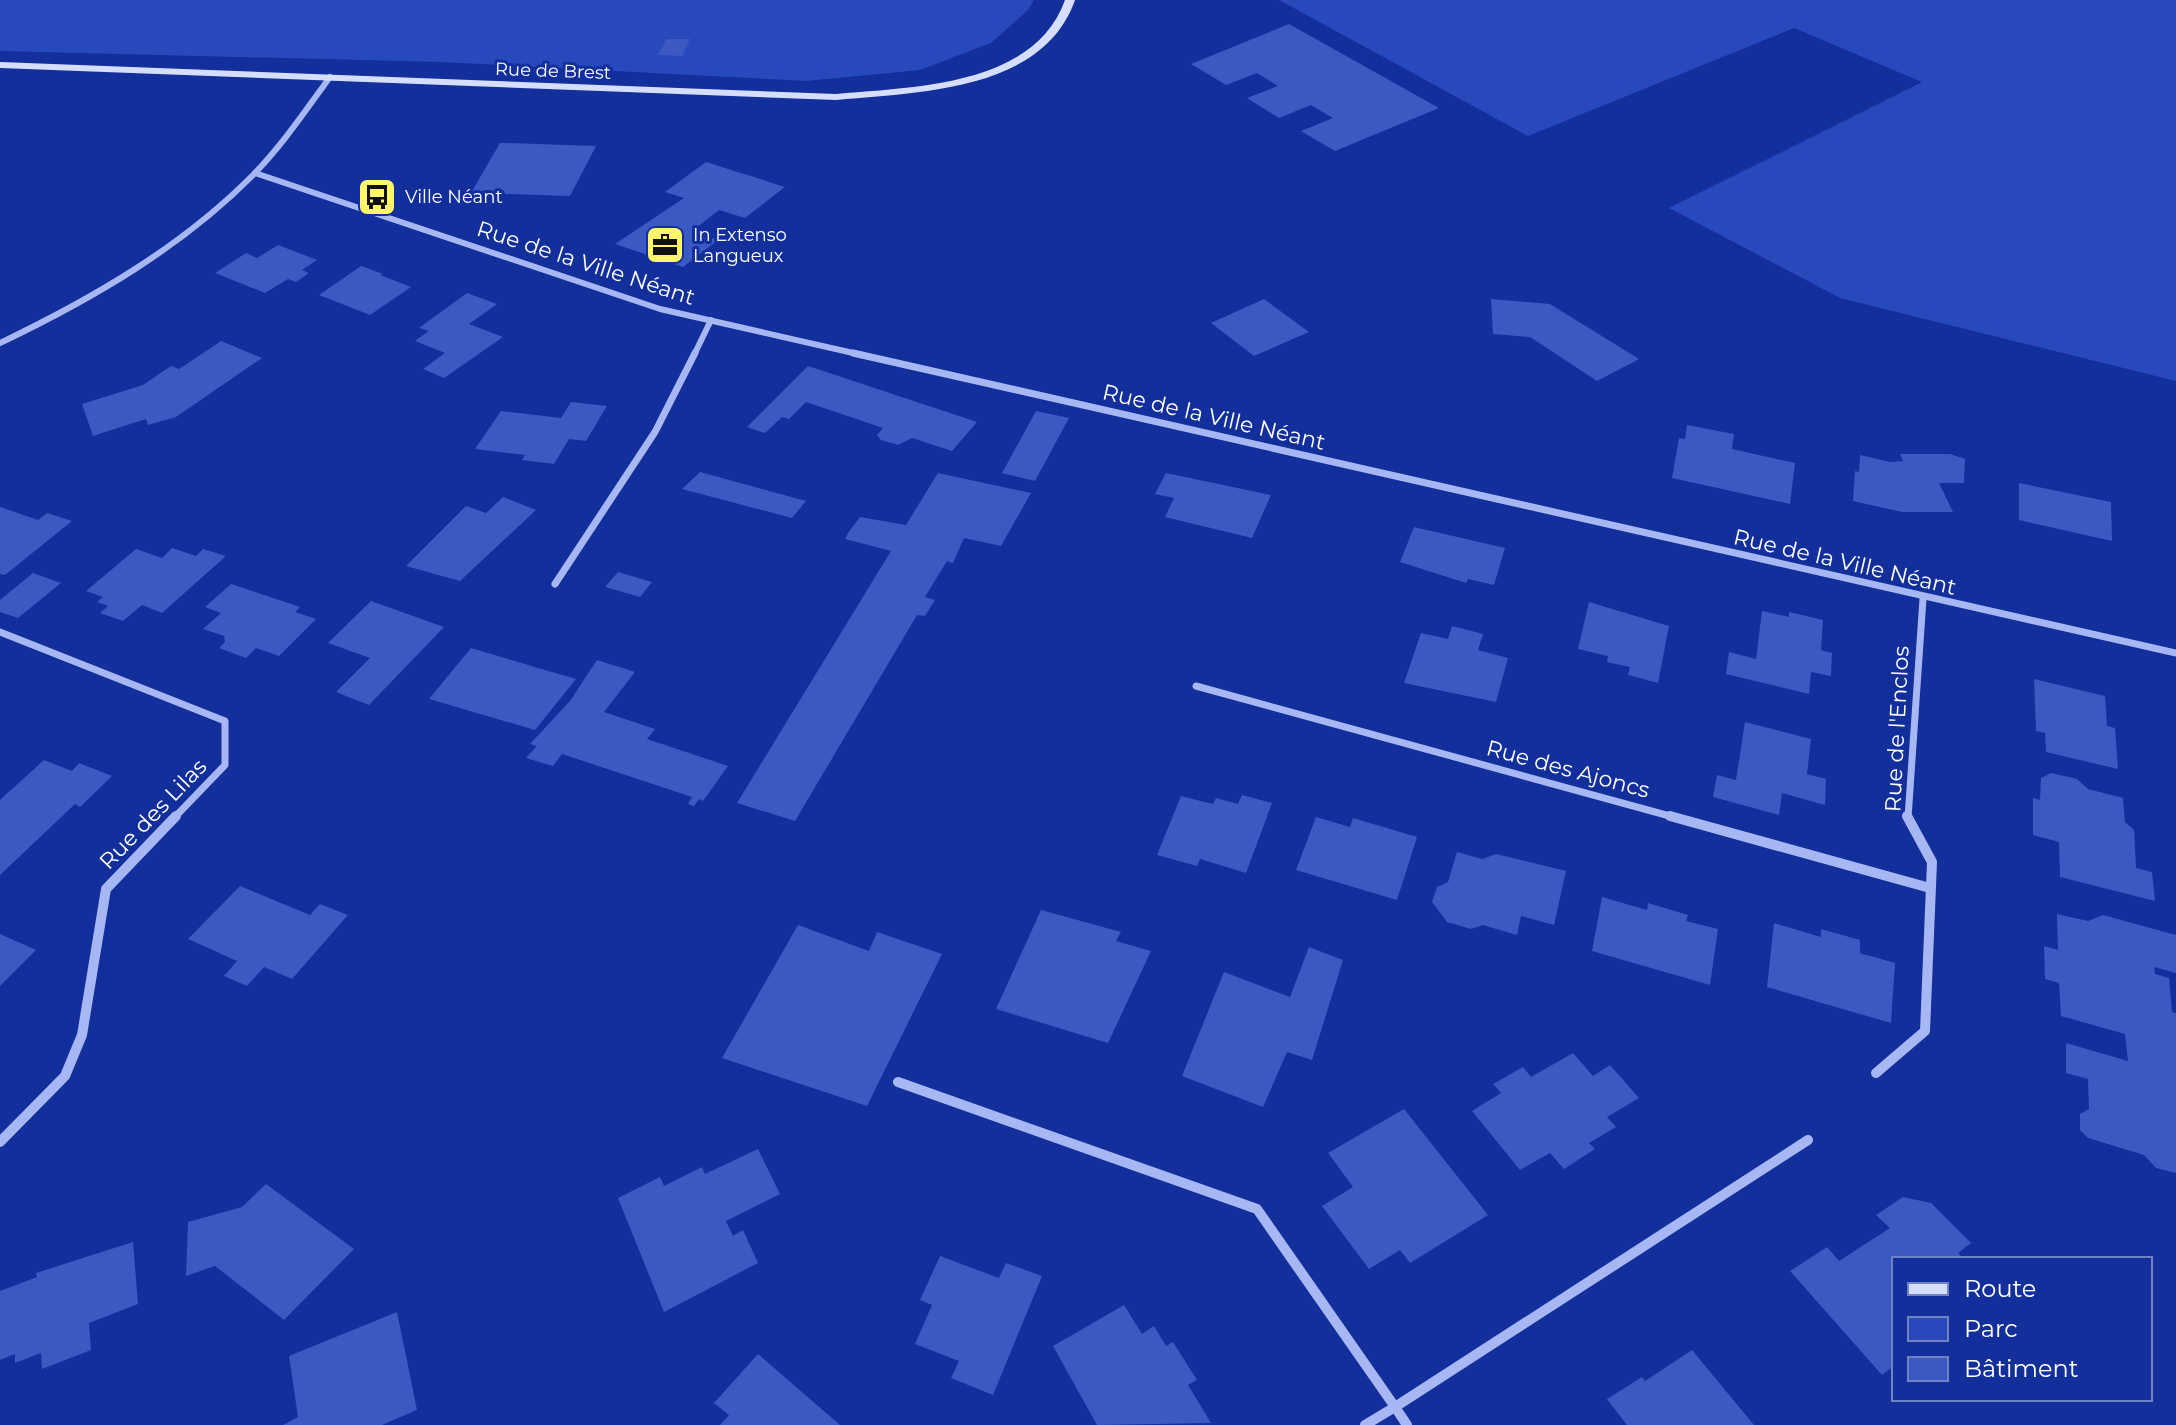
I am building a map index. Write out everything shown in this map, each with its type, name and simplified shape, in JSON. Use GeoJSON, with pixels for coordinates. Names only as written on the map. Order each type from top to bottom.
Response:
{"type":"FeatureCollection","features":[{"type":"Feature","properties":{"kind":"main road","name":"Rue de Brest"},"geometry":{"type":"LineString","coordinates":[[0,65],[836,97],[934,87],[1007,65],[1044,41],[1067,12],[1070,0]]}},
{"type":"Feature","properties":{"kind":"street"},"geometry":{"type":"LineString","coordinates":[[0,343],[119,280],[192,227],[255,173],[330,77]]}},
{"type":"Feature","properties":{"kind":"street","name":"Rue de la Ville Néant"},"geometry":{"type":"LineString","coordinates":[[255,173],[660,309],[1923,599],[2176,653]]}},
{"type":"Feature","properties":{"kind":"street"},"geometry":{"type":"LineString","coordinates":[[555,584],[655,432],[711,320]]}},
{"type":"Feature","properties":{"kind":"street","name":"Rue de l'Enclos"},"geometry":{"type":"LineString","coordinates":[[1876,1073],[1925,1031],[1932,862],[1906,815],[1923,599]]}},
{"type":"Feature","properties":{"kind":"street","name":"Rue des Lilas"},"geometry":{"type":"LineString","coordinates":[[0,632],[225,721],[225,765],[106,889],[82,1035],[65,1076],[0,1142]]}},
{"type":"Feature","properties":{"kind":"street","name":"Rue des Ajoncs"},"geometry":{"type":"LineString","coordinates":[[1196,686],[1930,888]]}},
{"type":"Feature","properties":{"kind":"street"},"geometry":{"type":"LineString","coordinates":[[898,1082],[1257,1209],[1407,1425]]}},
{"type":"Feature","properties":{"kind":"street"},"geometry":{"type":"LineString","coordinates":[[1365,1425],[1808,1140]]}},
{"type":"Feature","properties":{"kind":"green space"},"geometry":{"type":"Polygon","coordinates":[[[0,0],[1034,0],[1028,10],[991,43],[920,70],[806,81],[441,62],[0,51],[0,0]]]}},
{"type":"Feature","properties":{"kind":"green space"},"geometry":{"type":"Polygon","coordinates":[[[1279,0],[2176,0],[2176,381],[1840,298],[1669,208],[1922,82],[1794,28],[1528,136],[1279,0]]]}},
{"type":"Feature","properties":{"kind":"building"},"geometry":{"type":"Polygon","coordinates":[[[1289,24],[1439,108],[1335,151],[1301,131],[1333,118],[1311,105],[1279,118],[1247,98],[1278,86],[1257,73],[1226,85],[1191,64],[1289,24]]]}},
{"type":"Feature","properties":{"kind":"building"},"geometry":{"type":"Polygon","coordinates":[[[666,39],[690,39],[682,56],[658,55],[666,39]]]}},
{"type":"Feature","properties":{"kind":"building"},"geometry":{"type":"Polygon","coordinates":[[[500,143],[596,146],[570,196],[471,193],[500,143]]]}},
{"type":"Feature","properties":{"kind":"building"},"geometry":{"type":"Polygon","coordinates":[[[706,162],[785,187],[745,218],[719,210],[692,231],[718,240],[683,267],[615,244],[684,198],[665,192],[706,162]]]}},
{"type":"Feature","properties":{"kind":"building"},"geometry":{"type":"Polygon","coordinates":[[[278,245],[317,260],[302,270],[309,273],[296,282],[288,279],[265,293],[215,273],[246,253],[257,258],[278,245]]]}},
{"type":"Feature","properties":{"kind":"building"},"geometry":{"type":"Polygon","coordinates":[[[361,266],[411,287],[370,315],[319,295],[361,266]]]}},
{"type":"Feature","properties":{"kind":"building"},"geometry":{"type":"Polygon","coordinates":[[[467,293],[497,304],[469,324],[503,337],[444,378],[423,369],[445,353],[415,341],[429,331],[419,328],[467,293]]]}},
{"type":"Feature","properties":{"kind":"building"},"geometry":{"type":"Polygon","coordinates":[[[1264,299],[1309,332],[1254,356],[1211,323],[1264,299]]]}},
{"type":"Feature","properties":{"kind":"building"},"geometry":{"type":"Polygon","coordinates":[[[1491,299],[1550,304],[1639,359],[1597,381],[1530,337],[1493,334],[1491,299]]]}},
{"type":"Feature","properties":{"kind":"building"},"geometry":{"type":"Polygon","coordinates":[[[221,341],[262,358],[176,417],[148,425],[146,419],[93,436],[82,404],[143,385],[171,366],[179,369],[221,341]]]}},
{"type":"Feature","properties":{"kind":"building"},"geometry":{"type":"Polygon","coordinates":[[[808,366],[977,422],[952,451],[912,438],[898,445],[881,440],[877,435],[883,428],[806,402],[789,419],[782,417],[765,433],[747,427],[808,366]]]}},
{"type":"Feature","properties":{"kind":"building"},"geometry":{"type":"Polygon","coordinates":[[[571,402],[607,406],[586,441],[569,439],[554,464],[522,460],[525,455],[475,449],[501,411],[561,418],[571,402]]]}},
{"type":"Feature","properties":{"kind":"building"},"geometry":{"type":"Polygon","coordinates":[[[1036,411],[1069,418],[1035,481],[1002,473],[1036,411]]]}},
{"type":"Feature","properties":{"kind":"building"},"geometry":{"type":"Polygon","coordinates":[[[1687,425],[1734,434],[1732,449],[1795,463],[1790,504],[1672,478],[1679,438],[1685,439],[1687,425]]]}},
{"type":"Feature","properties":{"kind":"building"},"geometry":{"type":"Polygon","coordinates":[[[1900,454],[1950,454],[1965,459],[1964,483],[1939,483],[1953,512],[1902,512],[1853,501],[1855,471],[1859,472],[1860,455],[1890,462],[1903,461],[1900,454]]]}},
{"type":"Feature","properties":{"kind":"building"},"geometry":{"type":"Polygon","coordinates":[[[700,472],[806,501],[792,518],[682,489],[700,472]]]}},
{"type":"Feature","properties":{"kind":"building"},"geometry":{"type":"Polygon","coordinates":[[[938,473],[1031,493],[1001,546],[964,538],[953,563],[947,561],[925,597],[935,600],[925,616],[917,615],[795,821],[737,803],[891,551],[845,539],[848,533],[860,517],[906,525],[938,473]]]}},
{"type":"Feature","properties":{"kind":"building"},"geometry":{"type":"Polygon","coordinates":[[[1166,473],[1271,495],[1252,538],[1165,517],[1174,498],[1155,494],[1166,473]]]}},
{"type":"Feature","properties":{"kind":"building"},"geometry":{"type":"Polygon","coordinates":[[[2019,483],[2111,502],[2112,541],[2019,520],[2019,483]]]}},
{"type":"Feature","properties":{"kind":"building"},"geometry":{"type":"Polygon","coordinates":[[[503,497],[536,510],[460,581],[406,566],[466,506],[486,513],[503,497]]]}},
{"type":"Feature","properties":{"kind":"building"},"geometry":{"type":"Polygon","coordinates":[[[0,507],[38,520],[47,513],[72,521],[5,575],[0,574],[0,507]]]}},
{"type":"Feature","properties":{"kind":"building"},"geometry":{"type":"Polygon","coordinates":[[[1414,527],[1505,548],[1494,585],[1468,579],[1466,583],[1400,562],[1414,527]]]}},
{"type":"Feature","properties":{"kind":"building"},"geometry":{"type":"Polygon","coordinates":[[[172,548],[196,556],[203,549],[226,556],[162,613],[142,605],[123,621],[100,613],[108,606],[97,602],[103,597],[86,591],[136,549],[162,558],[172,548]]]}},
{"type":"Feature","properties":{"kind":"building"},"geometry":{"type":"Polygon","coordinates":[[[618,572],[652,582],[640,597],[605,587],[618,572]]]}},
{"type":"Feature","properties":{"kind":"building"},"geometry":{"type":"Polygon","coordinates":[[[33,573],[61,583],[18,618],[0,612],[0,600],[33,573]]]}},
{"type":"Feature","properties":{"kind":"building"},"geometry":{"type":"Polygon","coordinates":[[[231,584],[300,607],[295,612],[316,619],[279,656],[256,648],[246,658],[219,648],[225,642],[224,636],[203,629],[221,613],[205,607],[231,584]]]}},
{"type":"Feature","properties":{"kind":"building"},"geometry":{"type":"Polygon","coordinates":[[[371,601],[444,627],[369,705],[336,692],[370,658],[328,643],[371,601]]]}},
{"type":"Feature","properties":{"kind":"building"},"geometry":{"type":"Polygon","coordinates":[[[1589,602],[1669,626],[1658,683],[1628,675],[1630,667],[1607,662],[1608,656],[1578,649],[1589,602]]]}},
{"type":"Feature","properties":{"kind":"building"},"geometry":{"type":"Polygon","coordinates":[[[1762,611],[1789,617],[1789,612],[1823,620],[1821,650],[1832,653],[1831,676],[1811,672],[1809,694],[1726,674],[1729,652],[1756,659],[1762,611]]]}},
{"type":"Feature","properties":{"kind":"building"},"geometry":{"type":"Polygon","coordinates":[[[1452,626],[1483,634],[1478,650],[1508,658],[1496,702],[1404,683],[1421,633],[1448,639],[1452,626]]]}},
{"type":"Feature","properties":{"kind":"building"},"geometry":{"type":"Polygon","coordinates":[[[471,648],[576,679],[535,730],[429,699],[471,648]]]}},
{"type":"Feature","properties":{"kind":"building"},"geometry":{"type":"Polygon","coordinates":[[[597,660],[635,672],[604,712],[655,729],[647,739],[728,766],[703,801],[699,799],[694,806],[688,804],[692,797],[562,754],[553,766],[526,758],[537,746],[530,744],[570,701],[597,660]]]}},
{"type":"Feature","properties":{"kind":"building"},"geometry":{"type":"Polygon","coordinates":[[[2034,679],[2105,696],[2107,726],[2115,728],[2118,769],[2046,752],[2045,733],[2036,731],[2034,679]]]}},
{"type":"Feature","properties":{"kind":"building"},"geometry":{"type":"Polygon","coordinates":[[[1745,722],[1811,739],[1807,774],[1826,779],[1825,805],[1782,793],[1779,815],[1713,797],[1717,775],[1736,780],[1745,722]]]}},
{"type":"Feature","properties":{"kind":"building"},"geometry":{"type":"Polygon","coordinates":[[[44,760],[72,771],[79,763],[112,776],[80,807],[75,804],[0,875],[0,800],[44,760]]]}},
{"type":"Feature","properties":{"kind":"building"},"geometry":{"type":"Polygon","coordinates":[[[2051,773],[2077,779],[2088,789],[2123,798],[2125,822],[2134,830],[2136,868],[2152,872],[2155,901],[2060,877],[2059,842],[2033,835],[2033,798],[2040,800],[2041,778],[2051,773]]]}},
{"type":"Feature","properties":{"kind":"building"},"geometry":{"type":"Polygon","coordinates":[[[1242,795],[1272,803],[1246,873],[1200,859],[1197,866],[1157,855],[1181,796],[1213,804],[1216,798],[1238,804],[1242,795]]]}},
{"type":"Feature","properties":{"kind":"building"},"geometry":{"type":"Polygon","coordinates":[[[1316,817],[1350,827],[1353,818],[1417,837],[1397,900],[1296,870],[1316,817]]]}},
{"type":"Feature","properties":{"kind":"building"},"geometry":{"type":"Polygon","coordinates":[[[1457,852],[1482,859],[1496,854],[1566,871],[1554,925],[1521,916],[1517,935],[1483,925],[1471,929],[1447,922],[1432,902],[1437,887],[1448,882],[1457,852]]]}},
{"type":"Feature","properties":{"kind":"building"},"geometry":{"type":"Polygon","coordinates":[[[240,886],[310,915],[320,904],[348,915],[292,979],[264,967],[247,986],[224,976],[237,961],[188,939],[240,886]]]}},
{"type":"Feature","properties":{"kind":"building"},"geometry":{"type":"Polygon","coordinates":[[[1602,897],[1647,910],[1648,903],[1688,915],[1686,921],[1718,929],[1710,985],[1592,951],[1602,897]]]}},
{"type":"Feature","properties":{"kind":"building"},"geometry":{"type":"Polygon","coordinates":[[[1041,910],[1121,932],[1116,941],[1151,951],[1108,1043],[996,1009],[1041,910]]]}},
{"type":"Feature","properties":{"kind":"building"},"geometry":{"type":"Polygon","coordinates":[[[2057,914],[2088,921],[2103,915],[2176,935],[2176,973],[2154,967],[2155,974],[2169,978],[2172,1012],[2176,1013],[2176,1173],[2156,1168],[2144,1155],[2088,1138],[2080,1130],[2080,1114],[2089,1109],[2088,1079],[2066,1073],[2066,1043],[2128,1061],[2125,1034],[2061,1016],[2059,983],[2045,979],[2044,946],[2058,950],[2057,914]]]}},
{"type":"Feature","properties":{"kind":"building"},"geometry":{"type":"Polygon","coordinates":[[[1774,923],[1821,937],[1821,929],[1860,940],[1860,953],[1895,963],[1891,1023],[1767,987],[1774,923]]]}},
{"type":"Feature","properties":{"kind":"building"},"geometry":{"type":"Polygon","coordinates":[[[798,925],[869,951],[877,932],[942,954],[867,1106],[722,1058],[798,925]]]}},
{"type":"Feature","properties":{"kind":"building"},"geometry":{"type":"Polygon","coordinates":[[[0,934],[36,950],[0,986],[0,934]]]}},
{"type":"Feature","properties":{"kind":"building"},"geometry":{"type":"Polygon","coordinates":[[[1309,947],[1343,960],[1312,1060],[1287,1052],[1263,1107],[1182,1076],[1224,972],[1290,997],[1309,947]]]}},
{"type":"Feature","properties":{"kind":"building"},"geometry":{"type":"Polygon","coordinates":[[[1573,1053],[1593,1076],[1610,1065],[1639,1098],[1607,1117],[1616,1127],[1589,1143],[1595,1149],[1564,1169],[1550,1153],[1520,1170],[1472,1111],[1501,1093],[1493,1084],[1523,1067],[1531,1077],[1573,1053]]]}},
{"type":"Feature","properties":{"kind":"building"},"geometry":{"type":"Polygon","coordinates":[[[1404,1109],[1488,1215],[1410,1263],[1400,1250],[1369,1269],[1322,1206],[1353,1187],[1328,1153],[1404,1109]]]}},
{"type":"Feature","properties":{"kind":"building"},"geometry":{"type":"Polygon","coordinates":[[[758,1149],[780,1194],[726,1221],[733,1236],[743,1230],[758,1263],[664,1312],[618,1198],[660,1177],[664,1186],[702,1167],[705,1174],[758,1149]]]}},
{"type":"Feature","properties":{"kind":"building"},"geometry":{"type":"Polygon","coordinates":[[[266,1184],[354,1249],[284,1320],[215,1266],[186,1276],[188,1222],[242,1207],[266,1184]]]}},
{"type":"Feature","properties":{"kind":"building"},"geometry":{"type":"Polygon","coordinates":[[[1903,1197],[1931,1203],[1971,1243],[1958,1253],[1961,1257],[1892,1257],[1892,1368],[1882,1375],[1790,1271],[1827,1247],[1839,1261],[1890,1228],[1876,1215],[1903,1197]]]}},
{"type":"Feature","properties":{"kind":"building"},"geometry":{"type":"Polygon","coordinates":[[[133,1242],[138,1304],[89,1323],[91,1350],[42,1369],[41,1353],[15,1363],[15,1354],[0,1360],[0,1291],[37,1277],[36,1273],[133,1242]]]}},
{"type":"Feature","properties":{"kind":"building"},"geometry":{"type":"Polygon","coordinates":[[[940,1256],[999,1278],[1006,1263],[1042,1276],[993,1395],[951,1378],[959,1361],[915,1344],[932,1305],[920,1300],[940,1256]]]}},
{"type":"Feature","properties":{"kind":"building"},"geometry":{"type":"Polygon","coordinates":[[[1124,1305],[1142,1334],[1154,1326],[1166,1346],[1173,1342],[1197,1380],[1188,1385],[1211,1423],[1097,1425],[1053,1346],[1124,1305]]]}},
{"type":"Feature","properties":{"kind":"building"},"geometry":{"type":"Polygon","coordinates":[[[397,1312],[417,1410],[382,1425],[283,1425],[298,1417],[289,1356],[397,1312]]]}},
{"type":"Feature","properties":{"kind":"building"},"geometry":{"type":"Polygon","coordinates":[[[1692,1350],[1754,1425],[1627,1425],[1607,1399],[1642,1377],[1645,1381],[1692,1350]]]}},
{"type":"Feature","properties":{"kind":"building"},"geometry":{"type":"Polygon","coordinates":[[[758,1354],[840,1425],[720,1425],[729,1415],[714,1403],[758,1354]]]}},
{"type":"Feature","properties":{"kind":"place","name":"Ville Néant"},"geometry":{"type":"Point","coordinates":[377,197]}},
{"type":"Feature","properties":{"kind":"place","name":"In Extenso Langueux"},"geometry":{"type":"Point","coordinates":[665,245]}}]}
